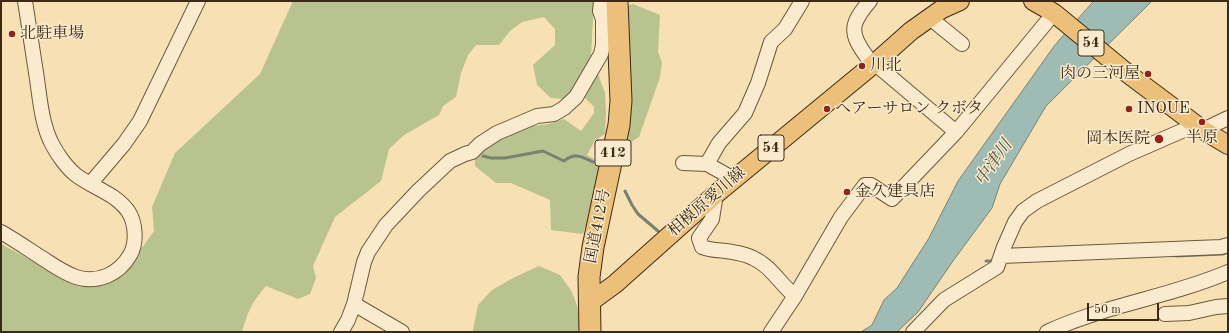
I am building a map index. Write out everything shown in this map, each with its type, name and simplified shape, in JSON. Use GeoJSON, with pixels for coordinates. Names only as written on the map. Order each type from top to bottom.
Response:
{"type":"FeatureCollection","features":[{"type":"Feature","properties":{"kind":"highway","name":"国道412号"},"geometry":{"type":"LineString","coordinates":[[590,332],[589,277],[593,247],[619,125],[621,102],[617,1]]}},
{"type":"Feature","properties":{"kind":"main road","name":"相模原愛川線"},"geometry":{"type":"LineString","coordinates":[[589,303],[615,284],[716,194],[875,63],[911,31],[942,9],[960,1]]}},
{"type":"Feature","properties":{"kind":"main road","name":"54"},"geometry":{"type":"LineString","coordinates":[[1033,1],[1054,13],[1128,73],[1198,126],[1228,145]]}},
{"type":"Feature","properties":{"kind":"street"},"geometry":{"type":"LineString","coordinates":[[1,232],[65,272],[89,280],[102,279],[115,273],[126,262],[132,252],[135,239],[134,225],[128,212],[116,199],[75,174],[64,162],[52,144],[42,112],[25,1]]}},
{"type":"Feature","properties":{"kind":"street"},"geometry":{"type":"LineString","coordinates":[[90,184],[124,144],[140,121],[198,1]]}},
{"type":"Feature","properties":{"kind":"street"},"geometry":{"type":"LineString","coordinates":[[341,332],[348,320],[354,304],[364,262],[368,252],[386,225],[418,191],[450,161],[472,152],[480,144],[497,133],[537,116],[554,114],[564,108],[576,96],[601,54],[603,45],[603,19],[600,10],[601,1]]}},
{"type":"Feature","properties":{"kind":"street"},"geometry":{"type":"LineString","coordinates":[[707,164],[718,143],[745,113],[758,83],[771,42],[785,29],[802,1]]}},
{"type":"Feature","properties":{"kind":"street"},"geometry":{"type":"LineString","coordinates":[[870,1],[860,12],[855,21],[854,36],[859,46],[867,57],[956,132]]}},
{"type":"Feature","properties":{"kind":"street"},"geometry":{"type":"LineString","coordinates":[[771,332],[795,296],[841,217],[865,185],[871,185],[892,199],[956,132],[1054,13]]}},
{"type":"Feature","properties":{"kind":"street"},"geometry":{"type":"LineString","coordinates":[[930,18],[962,44]]}},
{"type":"Feature","properties":{"kind":"street"},"geometry":{"type":"LineString","coordinates":[[913,332],[944,300],[997,266],[1015,222],[1023,211],[1037,201],[1129,154],[1184,130],[1228,118]]}},
{"type":"Feature","properties":{"kind":"street"},"geometry":{"type":"LineString","coordinates":[[683,163],[707,164],[734,179]]}},
{"type":"Feature","properties":{"kind":"street"},"geometry":{"type":"LineString","coordinates":[[716,194],[712,219],[699,238],[702,247],[708,250],[732,252],[754,258],[777,276],[795,296]]}},
{"type":"Feature","properties":{"kind":"street"},"geometry":{"type":"LineString","coordinates":[[1001,256],[1220,247],[1228,245]]}},
{"type":"Feature","properties":{"kind":"street"},"geometry":{"type":"LineString","coordinates":[[1047,332],[1072,321],[1176,290],[1228,272]]}},
{"type":"Feature","properties":{"kind":"street"},"geometry":{"type":"LineString","coordinates":[[354,304],[402,332]]}},
{"type":"Feature","properties":{"kind":"street"},"geometry":{"type":"LineString","coordinates":[[1165,314],[1189,313],[1228,306]]}},
{"type":"Feature","properties":{"kind":"green space"},"geometry":{"type":"Polygon","coordinates":[[[293,1],[594,1],[591,55],[605,93],[606,113],[605,134],[595,140],[587,155],[601,163],[603,172],[583,234],[551,230],[550,200],[511,183],[496,183],[475,166],[475,158],[487,144],[525,127],[548,124],[564,119],[581,131],[594,113],[594,107],[576,89],[566,99],[551,98],[537,85],[533,65],[555,45],[555,29],[544,17],[522,22],[510,31],[499,45],[476,45],[468,55],[461,73],[456,97],[443,106],[439,115],[404,135],[389,149],[381,181],[335,217],[313,266],[316,278],[310,294],[298,299],[266,286],[251,307],[242,332],[1,332],[1,244],[57,274],[80,283],[106,284],[123,274],[154,231],[152,207],[175,153],[260,74],[293,1]]]}},
{"type":"Feature","properties":{"kind":"green space"},"geometry":{"type":"Polygon","coordinates":[[[633,4],[660,15],[658,52],[662,63],[660,77],[639,137],[627,145],[625,6],[633,4]]]}},
{"type":"Feature","properties":{"kind":"green space"},"geometry":{"type":"Polygon","coordinates":[[[539,266],[560,275],[572,292],[581,317],[579,332],[474,332],[473,330],[478,305],[492,290],[539,266]]]}},
{"type":"Feature","properties":{"kind":"water","name":"中津川"},"geometry":{"type":"Polygon","coordinates":[[[1094,1],[1152,1],[1046,106],[1000,184],[992,208],[918,312],[897,332],[861,332],[872,325],[884,300],[897,288],[929,238],[958,181],[1055,45],[1094,1]]]}},
{"type":"Feature","properties":{"kind":"waterway"},"geometry":{"type":"LineString","coordinates":[[483,156],[491,158],[505,158],[543,151],[564,161],[568,158],[578,156],[593,162]]}},
{"type":"Feature","properties":{"kind":"waterway"},"geometry":{"type":"LineString","coordinates":[[625,191],[638,214],[658,231]]}},
{"type":"Feature","properties":{"kind":"waterway"},"geometry":{"type":"LineString","coordinates":[[1176,256],[1223,254],[1228,252]]}},
{"type":"Feature","properties":{"kind":"waterway"},"geometry":{"type":"LineString","coordinates":[[986,261],[995,261]]}},
{"type":"Feature","properties":{"kind":"place","name":"北駐車場"},"geometry":{"type":"Point","coordinates":[12,34]}},
{"type":"Feature","properties":{"kind":"place","name":"川北"},"geometry":{"type":"Point","coordinates":[862,66]}},
{"type":"Feature","properties":{"kind":"place","name":"肉の三河屋"},"geometry":{"type":"Point","coordinates":[1148,74]}},
{"type":"Feature","properties":{"kind":"place","name":"ヘアーサロン クボタ"},"geometry":{"type":"Point","coordinates":[827,109]}},
{"type":"Feature","properties":{"kind":"place","name":"INOUE"},"geometry":{"type":"Point","coordinates":[1129,109]}},
{"type":"Feature","properties":{"kind":"place","name":"半原"},"geometry":{"type":"Point","coordinates":[1202,122]}},
{"type":"Feature","properties":{"kind":"place","name":"岡本医院"},"geometry":{"type":"Point","coordinates":[1159,139]}},
{"type":"Feature","properties":{"kind":"place","name":"金久建具店"},"geometry":{"type":"Point","coordinates":[847,192]}}]}
